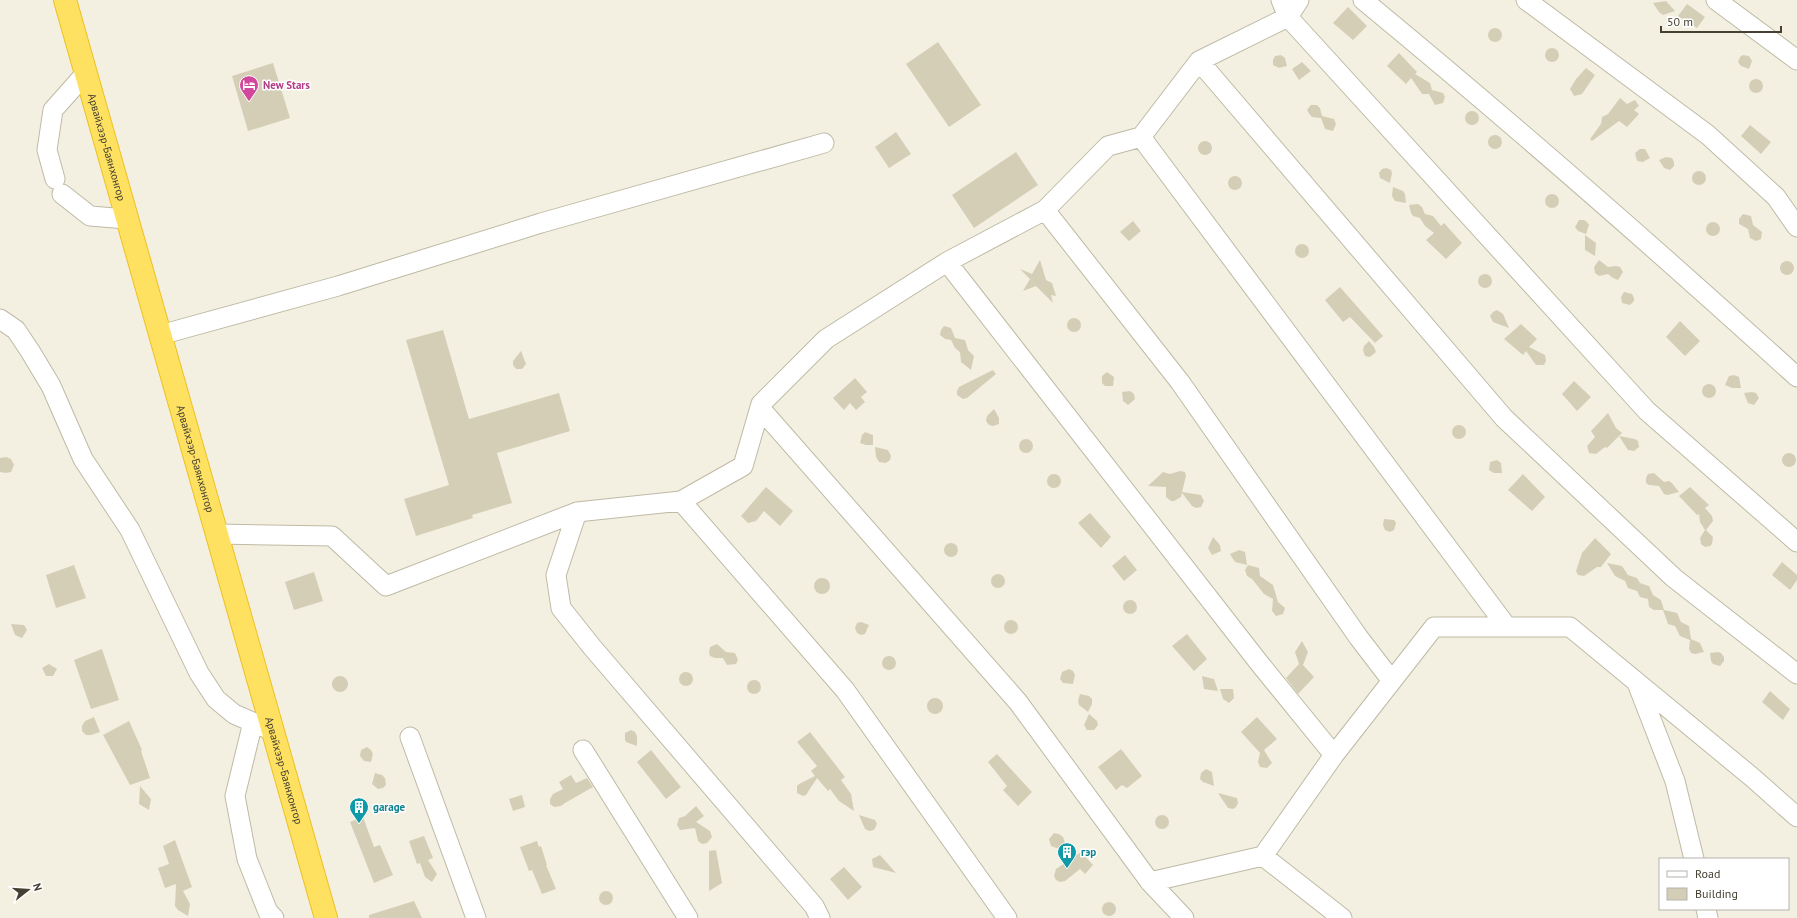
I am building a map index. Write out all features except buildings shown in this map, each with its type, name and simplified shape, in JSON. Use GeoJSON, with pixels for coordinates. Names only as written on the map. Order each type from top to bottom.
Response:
{"type":"FeatureCollection","features":[{"type":"Feature","properties":{"kind":"highway","name":"Арвайхээр-Баянхонгор"},"geometry":{"type":"LineString","coordinates":[[65,0],[217,534],[263,726],[326,918]]}},
{"type":"Feature","properties":{"kind":"street"},"geometry":{"type":"LineString","coordinates":[[1281,0],[1288,17],[1647,412],[1797,542]]}},
{"type":"Feature","properties":{"kind":"street"},"geometry":{"type":"LineString","coordinates":[[217,534],[332,536],[386,586],[577,512],[681,501],[743,466],[761,404],[826,339],[947,262],[1045,210],[1108,146],[1141,137],[1199,61],[1288,17],[1299,0]]}},
{"type":"Feature","properties":{"kind":"street"},"geometry":{"type":"LineString","coordinates":[[1363,0],[1447,70],[1677,268],[1797,377]]}},
{"type":"Feature","properties":{"kind":"street"},"geometry":{"type":"LineString","coordinates":[[1526,0],[1708,135],[1776,197],[1797,227]]}},
{"type":"Feature","properties":{"kind":"street"},"geometry":{"type":"LineString","coordinates":[[1716,0],[1797,60]]}},
{"type":"Feature","properties":{"kind":"street"},"geometry":{"type":"LineString","coordinates":[[1199,61],[1504,418],[1674,578],[1797,674]]}},
{"type":"Feature","properties":{"kind":"street"},"geometry":{"type":"LineString","coordinates":[[86,73],[53,110],[46,150],[58,187],[90,216],[127,219]]}},
{"type":"Feature","properties":{"kind":"street"},"geometry":{"type":"LineString","coordinates":[[1141,137],[1507,627]]}},
{"type":"Feature","properties":{"kind":"street"},"geometry":{"type":"LineString","coordinates":[[160,335],[338,286],[541,223],[824,143]]}},
{"type":"Feature","properties":{"kind":"street"},"geometry":{"type":"LineString","coordinates":[[1045,210],[1180,382],[1359,638],[1392,681]]}},
{"type":"Feature","properties":{"kind":"street"},"geometry":{"type":"LineString","coordinates":[[947,262],[1260,664],[1334,755]]}},
{"type":"Feature","properties":{"kind":"street"},"geometry":{"type":"LineString","coordinates":[[0,319],[16,330],[51,386],[83,459],[130,530],[199,673],[216,699],[234,714],[263,726],[235,796],[247,859],[268,912],[274,918]]}},
{"type":"Feature","properties":{"kind":"street"},"geometry":{"type":"LineString","coordinates":[[760,408],[1018,702],[1150,882],[1184,918]]}},
{"type":"Feature","properties":{"kind":"street"},"geometry":{"type":"LineString","coordinates":[[681,501],[845,690],[1007,918]]}},
{"type":"Feature","properties":{"kind":"street"},"geometry":{"type":"LineString","coordinates":[[577,512],[556,575],[561,608],[592,647],[814,906],[820,918]]}},
{"type":"Feature","properties":{"kind":"street"},"geometry":{"type":"LineString","coordinates":[[1150,882],[1263,856],[1334,755],[1434,627],[1570,627],[1753,778],[1797,817]]}},
{"type":"Feature","properties":{"kind":"street"},"geometry":{"type":"LineString","coordinates":[[1636,681],[1675,781],[1694,858]]}},
{"type":"Feature","properties":{"kind":"street"},"geometry":{"type":"LineString","coordinates":[[410,737],[476,918]]}},
{"type":"Feature","properties":{"kind":"street"},"geometry":{"type":"LineString","coordinates":[[583,750],[688,918]]}},
{"type":"Feature","properties":{"kind":"street"},"geometry":{"type":"LineString","coordinates":[[1263,856],[1342,918]]}},
{"type":"Feature","properties":{"kind":"place","name":"New Stars"},"geometry":{"type":"Point","coordinates":[249,102]}},
{"type":"Feature","properties":{"kind":"place","name":"garage"},"geometry":{"type":"Point","coordinates":[359,824]}},
{"type":"Feature","properties":{"kind":"place","name":"гэр"},"geometry":{"type":"Point","coordinates":[1067,869]}}]}
